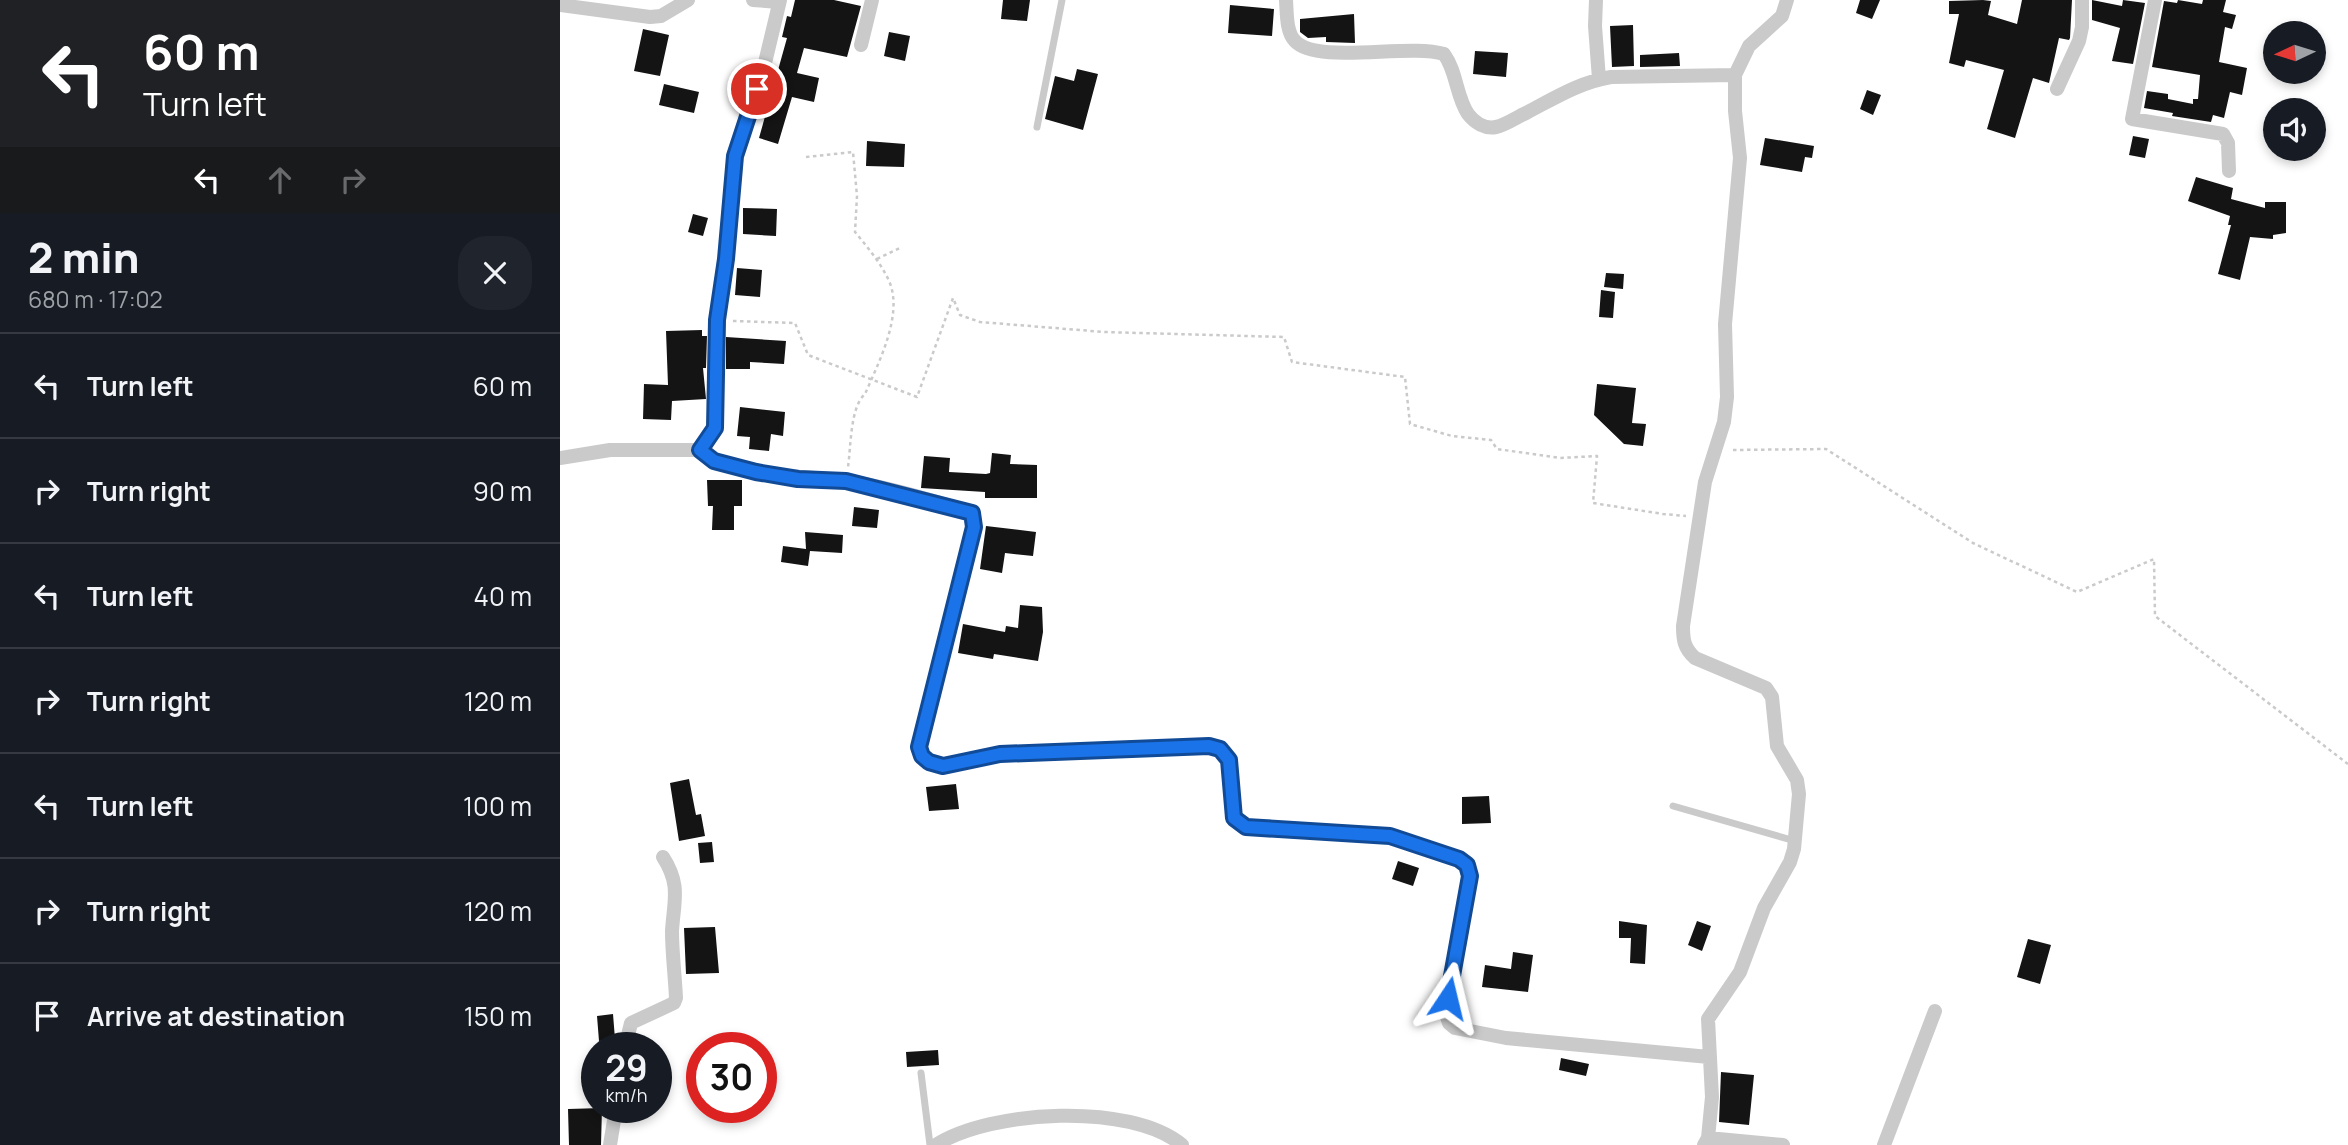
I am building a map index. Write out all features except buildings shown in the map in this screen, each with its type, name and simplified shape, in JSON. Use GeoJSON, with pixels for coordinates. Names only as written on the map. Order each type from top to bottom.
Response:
{"type":"FeatureCollection","features":[{"type":"Feature","properties":{"kind":"street"},"geometry":{"type":"LineString","coordinates":[[560,5],[650,17],[661,16],[688,0]]}},
{"type":"Feature","properties":{"kind":"street"},"geometry":{"type":"LineString","coordinates":[[700,450],[715,428],[717,320],[726,259],[735,156],[764,67],[779,1],[753,0]]}},
{"type":"Feature","properties":{"kind":"street"},"geometry":{"type":"LineString","coordinates":[[861,45],[872,0]]}},
{"type":"Feature","properties":{"kind":"street"},"geometry":{"type":"LineString","coordinates":[[1286,0],[1287,22],[1293,40],[1305,48],[1335,53],[1377,50],[1429,51],[1444,54],[1449,61],[1465,108],[1482,126],[1499,126],[1583,84],[1599,79],[1735,75]]}},
{"type":"Feature","properties":{"kind":"street"},"geometry":{"type":"LineString","coordinates":[[1596,0],[1599,79]]}},
{"type":"Feature","properties":{"kind":"street"},"geometry":{"type":"LineString","coordinates":[[1783,1145],[1706,1141],[1712,1097],[1708,1019],[1740,972],[1763,908],[1790,862],[1795,841],[1799,794],[1797,780],[1777,746],[1772,697],[1766,688],[1695,658],[1684,642],[1683,626],[1700,516],[1724,422],[1727,397],[1725,324],[1740,158],[1735,111],[1735,75],[1749,46],[1782,16],[1787,0]]}},
{"type":"Feature","properties":{"kind":"street"},"geometry":{"type":"LineString","coordinates":[[2057,89],[2079,41],[2082,0]]}},
{"type":"Feature","properties":{"kind":"street"},"geometry":{"type":"LineString","coordinates":[[2155,0],[2132,119],[2223,134],[2228,143],[2229,171]]}},
{"type":"Feature","properties":{"kind":"street"},"geometry":{"type":"LineString","coordinates":[[560,458],[610,450],[700,450],[714,461],[756,472],[798,479],[846,481],[972,513],[974,527],[919,747],[922,756],[929,762],[943,766],[1000,754],[1209,746],[1220,749],[1229,760],[1234,818],[1246,827],[1390,836],[1459,859],[1467,865],[1470,876],[1446,1014],[1454,1028],[1506,1038],[1709,1057]]}},
{"type":"Feature","properties":{"kind":"street"},"geometry":{"type":"LineString","coordinates":[[629,1032],[631,1023],[675,1001],[672,932],[676,883],[673,872],[663,857]]}},
{"type":"Feature","properties":{"kind":"street"},"geometry":{"type":"LineString","coordinates":[[1884,1145],[1935,1011]]}},
{"type":"Feature","properties":{"kind":"street"},"geometry":{"type":"LineString","coordinates":[[936,1145],[948,1137],[995,1125],[1049,1116],[1083,1115],[1112,1117],[1147,1126],[1170,1135],[1182,1145]]}},
{"type":"Feature","properties":{"kind":"street"},"geometry":{"type":"LineString","coordinates":[[610,1145],[614,1123]]}},
{"type":"Feature","properties":{"kind":"lane"},"geometry":{"type":"LineString","coordinates":[[1037,127],[1062,0]]}},
{"type":"Feature","properties":{"kind":"lane"},"geometry":{"type":"LineString","coordinates":[[1673,806],[1795,841]]}},
{"type":"Feature","properties":{"kind":"lane"},"geometry":{"type":"LineString","coordinates":[[921,1073],[930,1145]]}},
{"type":"Feature","properties":{"kind":"path"},"geometry":{"type":"LineString","coordinates":[[806,157],[853,152],[857,196],[855,232],[877,259],[890,282],[895,299],[887,341],[872,379],[855,410],[846,481]]}},
{"type":"Feature","properties":{"kind":"path"},"geometry":{"type":"LineString","coordinates":[[877,259],[902,247]]}},
{"type":"Feature","properties":{"kind":"path"},"geometry":{"type":"LineString","coordinates":[[717,320],[795,323],[808,355],[917,397],[953,298],[960,314],[980,322],[1104,332],[1284,337],[1292,362],[1405,377],[1410,424],[1452,436],[1491,440],[1497,449],[1560,458],[1597,456],[1594,503],[1663,514],[1700,516]]}},
{"type":"Feature","properties":{"kind":"path"},"geometry":{"type":"LineString","coordinates":[[1715,457],[1826,449],[1973,542],[2077,592],[2154,559],[2155,616],[2348,764]]}},
{"type":"Feature","properties":{"kind":"route"},"geometry":{"type":"LineString","coordinates":[[757,89],[735,156],[726,259],[717,320],[715,428],[700,450],[714,461],[756,472],[798,479],[846,481],[972,513],[974,527],[919,747],[922,756],[929,762],[943,766],[1000,754],[1209,746],[1220,749],[1229,760],[1234,818],[1246,827],[1390,836],[1459,859],[1467,865],[1470,876],[1448,998]]}}]}
